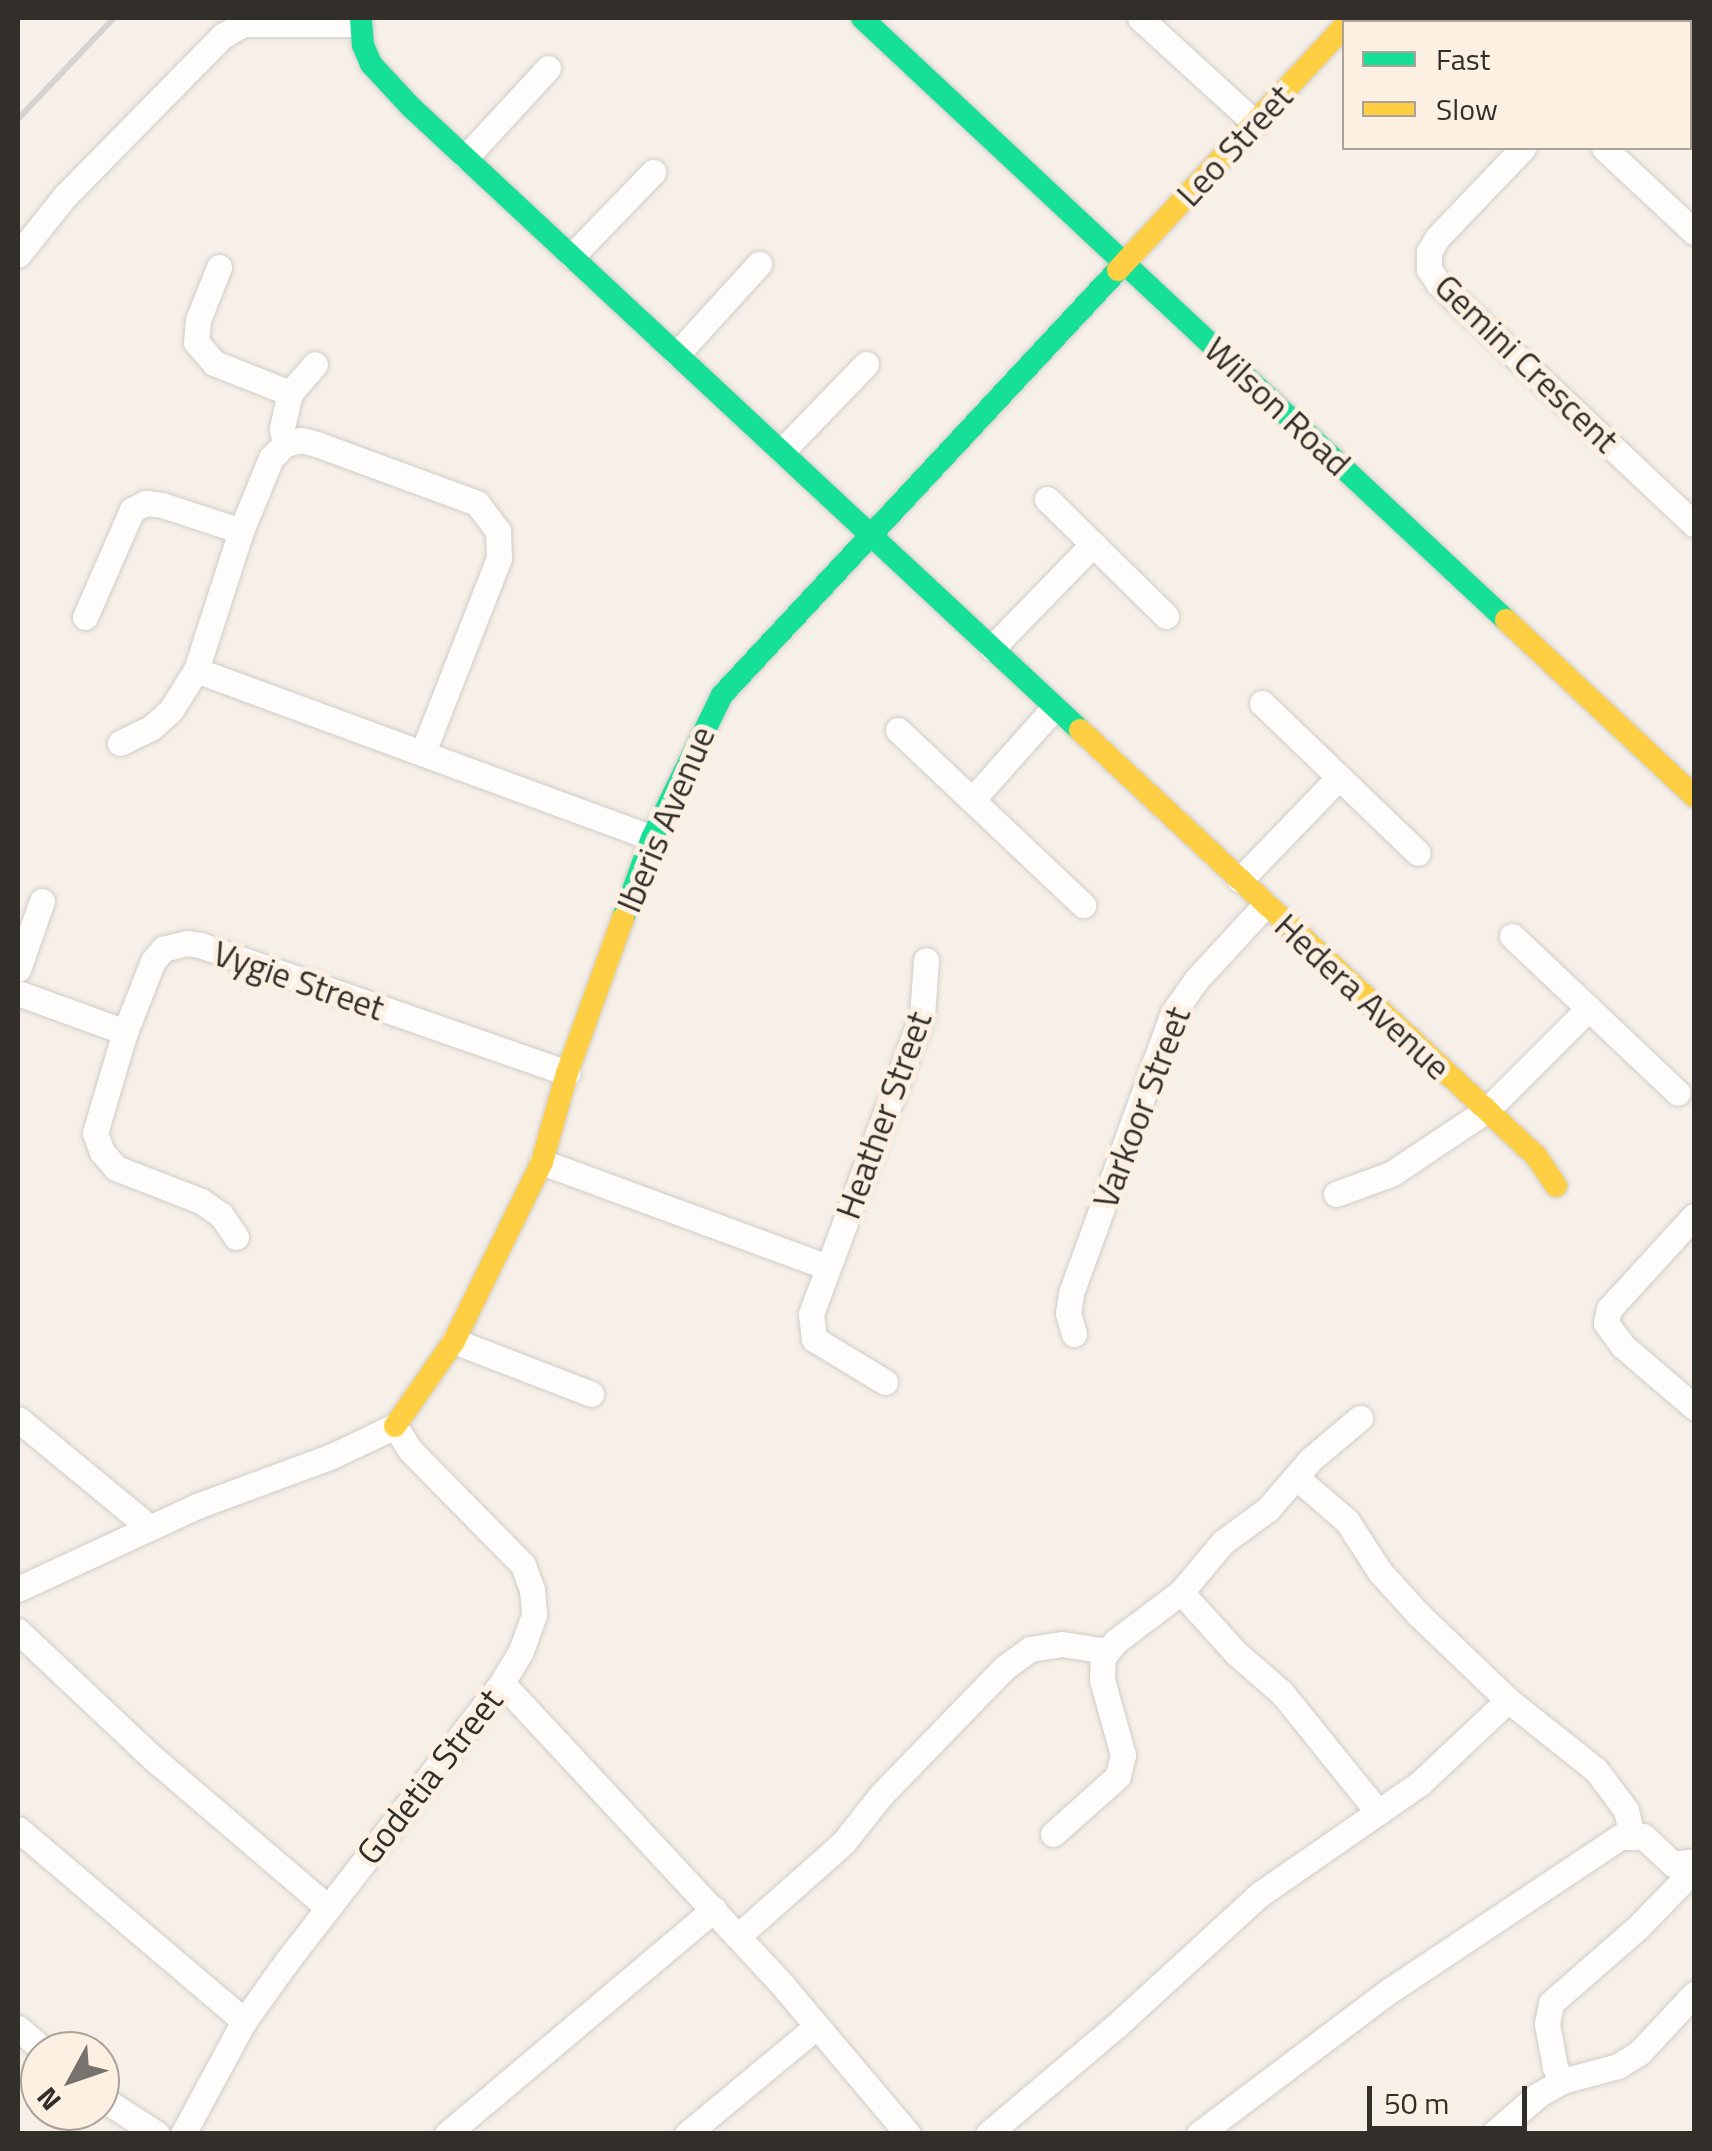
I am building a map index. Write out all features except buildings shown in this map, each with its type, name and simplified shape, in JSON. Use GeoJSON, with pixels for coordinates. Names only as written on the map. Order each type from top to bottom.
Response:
{"type":"FeatureCollection","features":[{"type":"Feature","properties":{"kind":"street","name":"Wilson Road"},"geometry":{"type":"LineString","coordinates":[[862,18],[1694,796]]}},
{"type":"Feature","properties":{"kind":"street"},"geometry":{"type":"LineString","coordinates":[[1140,18],[1255,122]]}},
{"type":"Feature","properties":{"kind":"street"},"geometry":{"type":"LineString","coordinates":[[18,255],[65,196],[222,36],[244,24],[360,21]]}},
{"type":"Feature","properties":{"kind":"street","name":"Hedera Avenue"},"geometry":{"type":"LineString","coordinates":[[360,21],[371,64],[466,157],[1536,1156],[1556,1186]]}},
{"type":"Feature","properties":{"kind":"street","name":"Leo Street"},"geometry":{"type":"LineString","coordinates":[[1124,262],[1342,29]]}},
{"type":"Feature","properties":{"kind":"street"},"geometry":{"type":"LineString","coordinates":[[466,157],[548,68]]}},
{"type":"Feature","properties":{"kind":"street","name":"Gemini Crescent"},"geometry":{"type":"LineString","coordinates":[[1521,150],[1437,238],[1429,252],[1430,269],[1438,283],[1694,524]]}},
{"type":"Feature","properties":{"kind":"street"},"geometry":{"type":"LineString","coordinates":[[1606,150],[1694,232]]}},
{"type":"Feature","properties":{"kind":"street"},"geometry":{"type":"LineString","coordinates":[[572,256],[653,172]]}},
{"type":"Feature","properties":{"kind":"street","name":"Iberis Avenue"},"geometry":{"type":"LineString","coordinates":[[395,1426],[402,1410],[454,1341],[542,1162],[566,1074],[652,838],[689,751],[722,695],[1124,262]]}},
{"type":"Feature","properties":{"kind":"street"},"geometry":{"type":"LineString","coordinates":[[677,354],[759,264]]}},
{"type":"Feature","properties":{"kind":"street"},"geometry":{"type":"LineString","coordinates":[[219,267],[198,320],[198,347],[214,363],[290,394]]}},
{"type":"Feature","properties":{"kind":"street"},"geometry":{"type":"LineString","coordinates":[[285,444],[282,429],[290,394],[315,364]]}},
{"type":"Feature","properties":{"kind":"street"},"geometry":{"type":"LineString","coordinates":[[782,452],[866,364]]}},
{"type":"Feature","properties":{"kind":"street"},"geometry":{"type":"LineString","coordinates":[[120,743],[151,728],[171,710],[196,670],[241,531],[271,458],[285,444],[302,440],[477,503],[498,531],[498,558],[423,752]]}},
{"type":"Feature","properties":{"kind":"street"},"geometry":{"type":"LineString","coordinates":[[1047,499],[1166,616]]}},
{"type":"Feature","properties":{"kind":"street"},"geometry":{"type":"LineString","coordinates":[[84,618],[132,510],[146,504],[162,505],[241,531]]}},
{"type":"Feature","properties":{"kind":"street"},"geometry":{"type":"LineString","coordinates":[[992,648],[1093,544]]}},
{"type":"Feature","properties":{"kind":"street"},"geometry":{"type":"LineString","coordinates":[[196,670],[652,838]]}},
{"type":"Feature","properties":{"kind":"street"},"geometry":{"type":"LineString","coordinates":[[1262,703],[1418,853]]}},
{"type":"Feature","properties":{"kind":"street"},"geometry":{"type":"LineString","coordinates":[[972,800],[1054,708]]}},
{"type":"Feature","properties":{"kind":"street"},"geometry":{"type":"LineString","coordinates":[[898,730],[1082,905]]}},
{"type":"Feature","properties":{"kind":"street"},"geometry":{"type":"LineString","coordinates":[[1240,880],[1339,777]]}},
{"type":"Feature","properties":{"kind":"street"},"geometry":{"type":"LineString","coordinates":[[18,969],[42,900]]}},
{"type":"Feature","properties":{"kind":"street","name":"Varkoor Street"},"geometry":{"type":"LineString","coordinates":[[1074,1334],[1068,1312],[1071,1293],[1173,1013],[1196,980],[1265,905]]}},
{"type":"Feature","properties":{"kind":"street"},"geometry":{"type":"LineString","coordinates":[[1512,936],[1678,1092]]}},
{"type":"Feature","properties":{"kind":"street","name":"Vygie Street"},"geometry":{"type":"LineString","coordinates":[[236,1236],[222,1215],[202,1201],[126,1174],[102,1152],[95,1124],[152,961],[163,949],[187,943],[566,1074]]}},
{"type":"Feature","properties":{"kind":"street","name":"Heather Street"},"geometry":{"type":"LineString","coordinates":[[886,1382],[814,1339],[811,1314],[922,1016],[926,960]]}},
{"type":"Feature","properties":{"kind":"street"},"geometry":{"type":"LineString","coordinates":[[18,993],[125,1032]]}},
{"type":"Feature","properties":{"kind":"street"},"geometry":{"type":"LineString","coordinates":[[1336,1194],[1391,1174],[1487,1110],[1589,1008]]}},
{"type":"Feature","properties":{"kind":"street"},"geometry":{"type":"LineString","coordinates":[[542,1162],[827,1268]]}},
{"type":"Feature","properties":{"kind":"street"},"geometry":{"type":"LineString","coordinates":[[1694,1216],[1608,1309],[1606,1323],[1623,1346],[1694,1407]]}},
{"type":"Feature","properties":{"kind":"street"},"geometry":{"type":"LineString","coordinates":[[454,1341],[591,1394]]}},
{"type":"Feature","properties":{"kind":"street"},"geometry":{"type":"LineString","coordinates":[[1054,1834],[1118,1776],[1123,1754],[1102,1680],[1108,1651],[1181,1592],[1223,1542],[1298,1479],[1311,1459],[1360,1418]]}},
{"type":"Feature","properties":{"kind":"street"},"geometry":{"type":"LineString","coordinates":[[18,1419],[150,1528]]}},
{"type":"Feature","properties":{"kind":"street"},"geometry":{"type":"LineString","coordinates":[[18,1589],[150,1528],[332,1456],[395,1426]]}},
{"type":"Feature","properties":{"kind":"street","name":"Godetia Street"},"geometry":{"type":"LineString","coordinates":[[183,2134],[244,2021],[327,1907],[502,1683],[521,1651],[534,1615],[523,1565],[410,1450],[395,1426]]}},
{"type":"Feature","properties":{"kind":"street"},"geometry":{"type":"LineString","coordinates":[[1298,1479],[1347,1520],[1393,1586],[1508,1700],[1596,1770],[1626,1810],[1632,1837]]}},
{"type":"Feature","properties":{"kind":"street"},"geometry":{"type":"LineString","coordinates":[[1181,1592],[1236,1653],[1282,1694],[1378,1812]]}},
{"type":"Feature","properties":{"kind":"street"},"geometry":{"type":"LineString","coordinates":[[18,1631],[154,1760],[327,1907]]}},
{"type":"Feature","properties":{"kind":"street"},"geometry":{"type":"LineString","coordinates":[[738,1936],[842,1842],[881,1795],[1004,1668],[1030,1649],[1062,1644],[1108,1651]]}},
{"type":"Feature","properties":{"kind":"street"},"geometry":{"type":"LineString","coordinates":[[502,1683],[738,1936],[908,2134]]}},
{"type":"Feature","properties":{"kind":"street"},"geometry":{"type":"LineString","coordinates":[[988,2134],[1260,1894],[1419,1784],[1508,1700]]}},
{"type":"Feature","properties":{"kind":"street"},"geometry":{"type":"LineString","coordinates":[[18,1829],[244,2021]]}},
{"type":"Feature","properties":{"kind":"street"},"geometry":{"type":"LineString","coordinates":[[1199,2134],[1389,1991],[1620,1838],[1643,1836],[1672,1864],[1693,1863]]}},
{"type":"Feature","properties":{"kind":"street"},"geometry":{"type":"LineString","coordinates":[[1562,2081],[1555,2068],[1547,2024],[1550,2003],[1638,1926],[1680,1884],[1693,1863]]}},
{"type":"Feature","properties":{"kind":"street"},"geometry":{"type":"LineString","coordinates":[[447,2134],[714,1910]]}},
{"type":"Feature","properties":{"kind":"street"},"geometry":{"type":"LineString","coordinates":[[1493,2134],[1538,2095],[1562,2081],[1618,2066],[1640,2052],[1694,1994]]}},
{"type":"Feature","properties":{"kind":"street"},"geometry":{"type":"LineString","coordinates":[[687,2134],[817,2026]]}},
{"type":"Feature","properties":{"kind":"street"},"geometry":{"type":"LineString","coordinates":[[120,2110],[157,2134]]}},
{"type":"Feature","properties":{"kind":"railway"},"geometry":{"type":"LineString","coordinates":[[18,119],[114,18]]}},
{"type":"Feature","properties":{"kind":"traffic: fast"},"geometry":{"type":"LineString","coordinates":[[361,18],[363,45],[371,64],[411,107],[1080,730]]}},
{"type":"Feature","properties":{"kind":"traffic: fast"},"geometry":{"type":"LineString","coordinates":[[862,18],[1506,620]]}},
{"type":"Feature","properties":{"kind":"traffic: fast"},"geometry":{"type":"LineString","coordinates":[[623,918],[652,838],[722,695],[1118,270]]}},
{"type":"Feature","properties":{"kind":"traffic: slow"},"geometry":{"type":"LineString","coordinates":[[1118,270],[1342,29]]}},
{"type":"Feature","properties":{"kind":"traffic: slow"},"geometry":{"type":"LineString","coordinates":[[1506,620],[1694,796]]}},
{"type":"Feature","properties":{"kind":"traffic: slow"},"geometry":{"type":"LineString","coordinates":[[1080,730],[1536,1156],[1556,1186]]}},
{"type":"Feature","properties":{"kind":"traffic: slow"},"geometry":{"type":"LineString","coordinates":[[395,1426],[454,1341],[542,1162],[567,1073],[623,918]]}}]}
